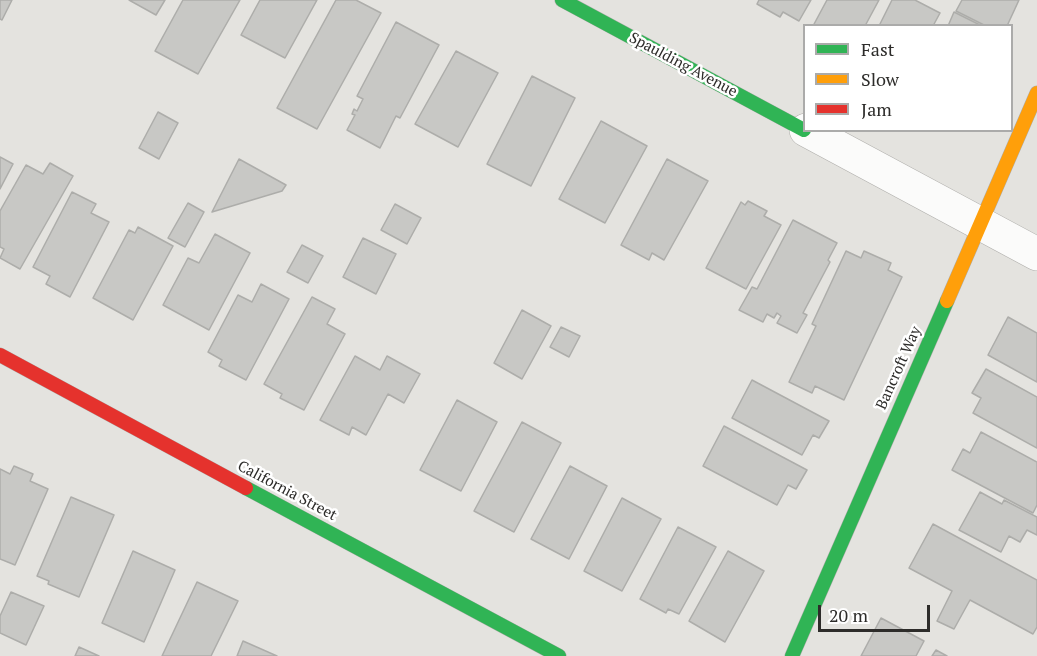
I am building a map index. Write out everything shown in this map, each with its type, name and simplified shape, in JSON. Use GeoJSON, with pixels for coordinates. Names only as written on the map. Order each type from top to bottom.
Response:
{"type":"FeatureCollection","features":[{"type":"Feature","properties":{"kind":"street","name":"Spaulding Avenue"},"geometry":{"type":"LineString","coordinates":[[562,0],[803,129]]}},
{"type":"Feature","properties":{"kind":"street","name":"Bancroft Way"},"geometry":{"type":"LineString","coordinates":[[792,656],[1037,93]]}},
{"type":"Feature","properties":{"kind":"street","name":"Spaulding Avenue"},"geometry":{"type":"LineString","coordinates":[[809,132],[1037,254]]}},
{"type":"Feature","properties":{"kind":"street","name":"California Street"},"geometry":{"type":"LineString","coordinates":[[0,355],[559,656]]}},
{"type":"Feature","properties":{"kind":"building"},"geometry":{"type":"Polygon","coordinates":[[[0,0],[12,0],[2,20],[0,19],[0,0]]]}},
{"type":"Feature","properties":{"kind":"building"},"geometry":{"type":"Polygon","coordinates":[[[129,0],[165,0],[156,15],[129,0]]]}},
{"type":"Feature","properties":{"kind":"building"},"geometry":{"type":"Polygon","coordinates":[[[183,0],[240,0],[198,74],[155,51],[183,0]]]}},
{"type":"Feature","properties":{"kind":"building"},"geometry":{"type":"Polygon","coordinates":[[[260,0],[317,0],[285,58],[241,35],[260,0]]]}},
{"type":"Feature","properties":{"kind":"building"},"geometry":{"type":"Polygon","coordinates":[[[336,0],[356,0],[381,13],[317,129],[277,108],[336,0]]]}},
{"type":"Feature","properties":{"kind":"building"},"geometry":{"type":"Polygon","coordinates":[[[759,0],[811,0],[799,21],[783,12],[780,17],[757,4],[759,0]]]}},
{"type":"Feature","properties":{"kind":"building"},"geometry":{"type":"Polygon","coordinates":[[[827,0],[879,0],[866,24],[814,24],[827,0]]]}},
{"type":"Feature","properties":{"kind":"building"},"geometry":{"type":"Polygon","coordinates":[[[892,0],[915,0],[940,13],[934,24],[880,24],[892,0]]]}},
{"type":"Feature","properties":{"kind":"building"},"geometry":{"type":"Polygon","coordinates":[[[962,0],[1019,0],[1008,24],[982,24],[956,11],[962,0]]]}},
{"type":"Feature","properties":{"kind":"building"},"geometry":{"type":"Polygon","coordinates":[[[954,12],[978,24],[949,24],[954,12]]]}},
{"type":"Feature","properties":{"kind":"building"},"geometry":{"type":"Polygon","coordinates":[[[396,22],[439,45],[400,118],[396,116],[380,148],[347,130],[355,115],[352,114],[354,109],[357,111],[363,99],[357,96],[396,22]]]}},
{"type":"Feature","properties":{"kind":"building"},"geometry":{"type":"Polygon","coordinates":[[[456,51],[498,73],[458,147],[415,124],[456,51]]]}},
{"type":"Feature","properties":{"kind":"building"},"geometry":{"type":"Polygon","coordinates":[[[532,76],[575,98],[531,186],[487,164],[532,76]]]}},
{"type":"Feature","properties":{"kind":"building"},"geometry":{"type":"Polygon","coordinates":[[[158,112],[178,123],[159,159],[139,148],[158,112]]]}},
{"type":"Feature","properties":{"kind":"building"},"geometry":{"type":"Polygon","coordinates":[[[601,121],[647,146],[605,223],[559,199],[601,121]]]}},
{"type":"Feature","properties":{"kind":"building"},"geometry":{"type":"Polygon","coordinates":[[[0,157],[13,164],[0,189],[0,157]]]}},
{"type":"Feature","properties":{"kind":"building"},"geometry":{"type":"Polygon","coordinates":[[[239,159],[286,185],[282,191],[212,212],[239,159]]]}},
{"type":"Feature","properties":{"kind":"building"},"geometry":{"type":"Polygon","coordinates":[[[667,159],[708,181],[664,260],[652,253],[649,260],[621,245],[667,159]]]}},
{"type":"Feature","properties":{"kind":"building"},"geometry":{"type":"Polygon","coordinates":[[[50,163],[73,176],[20,269],[0,258],[4,249],[0,247],[0,211],[26,165],[43,174],[50,163]]]}},
{"type":"Feature","properties":{"kind":"building"},"geometry":{"type":"Polygon","coordinates":[[[72,192],[96,204],[91,213],[109,222],[70,297],[46,284],[50,276],[33,267],[72,192]]]}},
{"type":"Feature","properties":{"kind":"building"},"geometry":{"type":"Polygon","coordinates":[[[748,201],[767,211],[764,216],[781,225],[746,289],[706,268],[741,202],[745,205],[748,201]]]}},
{"type":"Feature","properties":{"kind":"building"},"geometry":{"type":"Polygon","coordinates":[[[188,203],[204,212],[185,247],[168,238],[188,203]]]}},
{"type":"Feature","properties":{"kind":"building"},"geometry":{"type":"Polygon","coordinates":[[[395,204],[421,218],[407,244],[381,230],[395,204]]]}},
{"type":"Feature","properties":{"kind":"building"},"geometry":{"type":"Polygon","coordinates":[[[793,220],[837,243],[828,260],[830,262],[803,313],[807,315],[797,333],[777,323],[781,316],[777,313],[774,318],[767,314],[763,322],[739,310],[752,287],[757,289],[793,220]]]}},
{"type":"Feature","properties":{"kind":"building"},"geometry":{"type":"Polygon","coordinates":[[[138,227],[173,246],[133,320],[93,298],[129,230],[135,233],[138,227]]]}},
{"type":"Feature","properties":{"kind":"building"},"geometry":{"type":"Polygon","coordinates":[[[215,234],[250,253],[209,330],[163,305],[188,258],[199,263],[215,234]]]}},
{"type":"Feature","properties":{"kind":"building"},"geometry":{"type":"Polygon","coordinates":[[[363,238],[396,254],[376,294],[343,277],[363,238]]]}},
{"type":"Feature","properties":{"kind":"building"},"geometry":{"type":"Polygon","coordinates":[[[302,245],[323,256],[308,283],[287,272],[302,245]]]}},
{"type":"Feature","properties":{"kind":"building"},"geometry":{"type":"Polygon","coordinates":[[[846,251],[861,258],[864,251],[891,263],[888,270],[902,277],[844,400],[815,386],[812,393],[789,382],[816,326],[812,324],[846,251]]]}},
{"type":"Feature","properties":{"kind":"building"},"geometry":{"type":"Polygon","coordinates":[[[261,284],[289,299],[246,380],[219,366],[222,360],[208,352],[238,295],[252,302],[261,284]]]}},
{"type":"Feature","properties":{"kind":"building"},"geometry":{"type":"Polygon","coordinates":[[[312,297],[335,309],[327,324],[345,334],[304,410],[280,398],[282,394],[264,384],[312,297]]]}},
{"type":"Feature","properties":{"kind":"building"},"geometry":{"type":"Polygon","coordinates":[[[522,310],[551,326],[522,379],[494,363],[522,310]]]}},
{"type":"Feature","properties":{"kind":"building"},"geometry":{"type":"Polygon","coordinates":[[[1008,317],[1037,333],[1037,382],[988,355],[1008,317]]]}},
{"type":"Feature","properties":{"kind":"building"},"geometry":{"type":"Polygon","coordinates":[[[561,327],[580,336],[569,357],[550,347],[561,327]]]}},
{"type":"Feature","properties":{"kind":"building"},"geometry":{"type":"Polygon","coordinates":[[[355,356],[380,370],[387,356],[420,374],[404,403],[388,394],[366,435],[352,427],[349,435],[320,420],[355,356]]]}},
{"type":"Feature","properties":{"kind":"building"},"geometry":{"type":"Polygon","coordinates":[[[986,369],[1037,397],[1037,448],[973,413],[981,398],[972,393],[986,369]]]}},
{"type":"Feature","properties":{"kind":"building"},"geometry":{"type":"Polygon","coordinates":[[[752,380],[829,421],[819,438],[813,435],[802,455],[732,418],[752,380]]]}},
{"type":"Feature","properties":{"kind":"building"},"geometry":{"type":"Polygon","coordinates":[[[457,400],[497,422],[461,491],[420,470],[457,400]]]}},
{"type":"Feature","properties":{"kind":"building"},"geometry":{"type":"Polygon","coordinates":[[[522,422],[561,443],[514,532],[474,511],[522,422]]]}},
{"type":"Feature","properties":{"kind":"building"},"geometry":{"type":"Polygon","coordinates":[[[724,426],[807,470],[796,489],[788,485],[777,505],[703,466],[724,426]]]}},
{"type":"Feature","properties":{"kind":"building"},"geometry":{"type":"Polygon","coordinates":[[[981,432],[1037,462],[1037,505],[1033,513],[952,470],[963,449],[970,453],[981,432]]]}},
{"type":"Feature","properties":{"kind":"building"},"geometry":{"type":"Polygon","coordinates":[[[14,466],[33,474],[30,481],[48,489],[15,565],[0,559],[0,469],[10,474],[14,466]]]}},
{"type":"Feature","properties":{"kind":"building"},"geometry":{"type":"Polygon","coordinates":[[[570,466],[607,486],[569,559],[531,539],[570,466]]]}},
{"type":"Feature","properties":{"kind":"building"},"geometry":{"type":"Polygon","coordinates":[[[980,492],[1002,504],[1004,500],[1037,517],[1037,535],[1027,530],[1020,542],[1009,536],[1001,552],[959,530],[980,492]]]}},
{"type":"Feature","properties":{"kind":"building"},"geometry":{"type":"Polygon","coordinates":[[[71,497],[114,515],[79,597],[48,584],[49,581],[37,576],[71,497]]]}},
{"type":"Feature","properties":{"kind":"building"},"geometry":{"type":"Polygon","coordinates":[[[622,498],[661,519],[622,591],[584,571],[622,498]]]}},
{"type":"Feature","properties":{"kind":"building"},"geometry":{"type":"Polygon","coordinates":[[[933,524],[1037,580],[1037,627],[1033,634],[970,600],[954,629],[937,621],[952,591],[909,568],[933,524]]]}},
{"type":"Feature","properties":{"kind":"building"},"geometry":{"type":"Polygon","coordinates":[[[678,527],[716,547],[679,614],[668,609],[666,613],[640,599],[678,527]]]}},
{"type":"Feature","properties":{"kind":"building"},"geometry":{"type":"Polygon","coordinates":[[[133,551],[175,570],[144,642],[102,623],[133,551]]]}},
{"type":"Feature","properties":{"kind":"building"},"geometry":{"type":"Polygon","coordinates":[[[728,551],[764,571],[725,642],[689,621],[728,551]]]}},
{"type":"Feature","properties":{"kind":"building"},"geometry":{"type":"Polygon","coordinates":[[[197,582],[238,601],[211,656],[162,656],[197,582]]]}},
{"type":"Feature","properties":{"kind":"building"},"geometry":{"type":"Polygon","coordinates":[[[11,592],[44,606],[26,645],[0,633],[0,616],[11,592]]]}},
{"type":"Feature","properties":{"kind":"building"},"geometry":{"type":"Polygon","coordinates":[[[881,618],[924,641],[916,656],[861,656],[881,618]]]}},
{"type":"Feature","properties":{"kind":"building"},"geometry":{"type":"Polygon","coordinates":[[[243,641],[277,656],[237,656],[243,641]]]}},
{"type":"Feature","properties":{"kind":"building"},"geometry":{"type":"Polygon","coordinates":[[[79,647],[99,656],[75,656],[79,647]]]}},
{"type":"Feature","properties":{"kind":"building"},"geometry":{"type":"Polygon","coordinates":[[[936,650],[947,656],[932,656],[936,650]]]}},
{"type":"Feature","properties":{"kind":"traffic: fast"},"geometry":{"type":"LineString","coordinates":[[562,0],[803,129]]}},
{"type":"Feature","properties":{"kind":"traffic: fast"},"geometry":{"type":"LineString","coordinates":[[792,656],[947,301]]}},
{"type":"Feature","properties":{"kind":"traffic: fast"},"geometry":{"type":"LineString","coordinates":[[246,488],[559,656]]}},
{"type":"Feature","properties":{"kind":"traffic: slow"},"geometry":{"type":"LineString","coordinates":[[947,301],[1037,93]]}},
{"type":"Feature","properties":{"kind":"traffic: jam"},"geometry":{"type":"LineString","coordinates":[[0,355],[246,488]]}}]}
